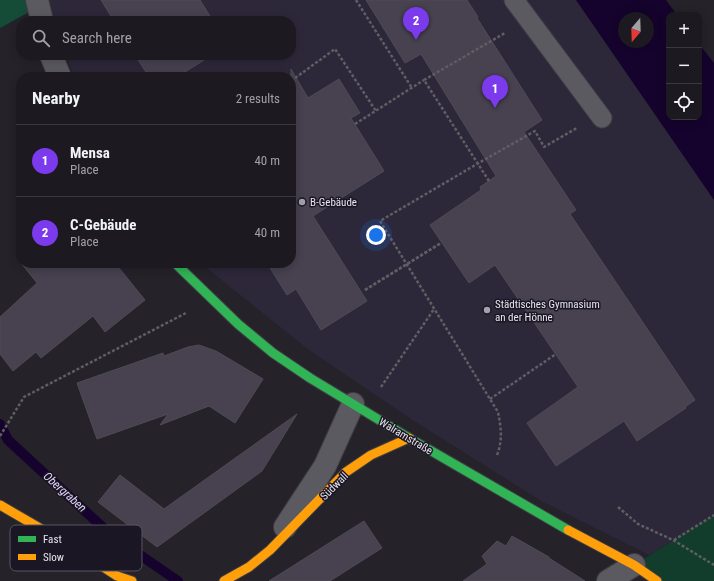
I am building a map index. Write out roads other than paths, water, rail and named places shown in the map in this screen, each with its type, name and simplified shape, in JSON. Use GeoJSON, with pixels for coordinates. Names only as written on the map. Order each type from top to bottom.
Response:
{"type":"FeatureCollection","features":[{"type":"Feature","properties":{"kind":"street"},"geometry":{"type":"LineString","coordinates":[[36,0],[41,16]]}},
{"type":"Feature","properties":{"kind":"street"},"geometry":{"type":"LineString","coordinates":[[53,60],[58,72]]}},
{"type":"Feature","properties":{"kind":"street","name":"Walramstraße"},"geometry":{"type":"LineString","coordinates":[[180,268],[238,324],[273,353],[310,378],[409,438],[634,565],[657,581]]}},
{"type":"Feature","properties":{"kind":"street","name":"Südwall"},"geometry":{"type":"LineString","coordinates":[[270,550],[325,466],[353,404]]}},
{"type":"Feature","properties":{"kind":"street","name":"Südwall"},"geometry":{"type":"LineString","coordinates":[[224,581],[249,567],[270,550],[346,472],[370,455],[409,438]]}},
{"type":"Feature","properties":{"kind":"street"},"geometry":{"type":"LineString","coordinates":[[0,505],[35,525]]}},
{"type":"Feature","properties":{"kind":"street"},"geometry":{"type":"LineString","coordinates":[[608,581],[634,565]]}},
{"type":"Feature","properties":{"kind":"street"},"geometry":{"type":"LineString","coordinates":[[109,571],[117,576],[132,581]]}},
{"type":"Feature","properties":{"kind":"lane"},"geometry":{"type":"LineString","coordinates":[[514,0],[602,117]]}},
{"type":"Feature","properties":{"kind":"waterway","name":"Obergraben"},"geometry":{"type":"LineString","coordinates":[[0,424],[8,440],[100,525]]}},
{"type":"Feature","properties":{"kind":"waterway","name":"Obergraben"},"geometry":{"type":"LineString","coordinates":[[142,556],[178,581]]}},
{"type":"Feature","properties":{"kind":"place","name":"C-Gebäude"},"geometry":{"type":"Point","coordinates":[416,40]}},
{"type":"Feature","properties":{"kind":"place","name":"Mensa"},"geometry":{"type":"Point","coordinates":[495,108]}},
{"type":"Feature","properties":{"kind":"place","name":"B-Gebäude"},"geometry":{"type":"Point","coordinates":[302,202]}},
{"type":"Feature","properties":{"kind":"place","name":"Städtisches Gymnasium an der Hönne"},"geometry":{"type":"Point","coordinates":[487,310]}}]}
